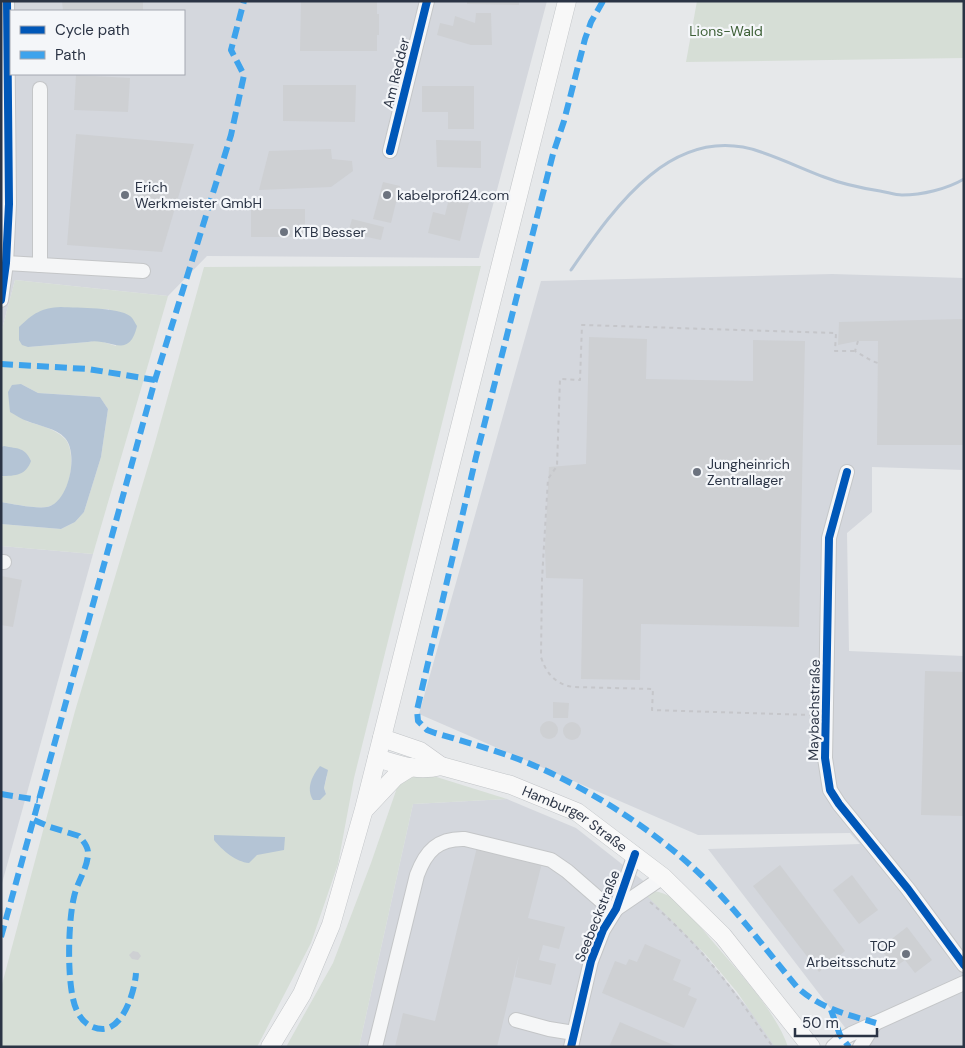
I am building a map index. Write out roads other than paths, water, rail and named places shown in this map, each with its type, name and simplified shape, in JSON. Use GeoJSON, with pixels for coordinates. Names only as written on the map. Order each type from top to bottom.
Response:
{"type":"FeatureCollection","features":[{"type":"Feature","properties":{"kind":"main road"},"geometry":{"type":"LineString","coordinates":[[270,1047],[302,994],[331,925],[364,809],[567,1]]}},
{"type":"Feature","properties":{"kind":"main road","name":"Hamburger Straße"},"geometry":{"type":"LineString","coordinates":[[382,738],[420,751],[441,766],[511,785],[577,812],[635,854],[662,877],[723,936],[810,1047]]}},
{"type":"Feature","properties":{"kind":"main road","name":"Hamburger Straße"},"geometry":{"type":"LineString","coordinates":[[377,758],[427,770],[441,766]]}},
{"type":"Feature","properties":{"kind":"main road"},"geometry":{"type":"LineString","coordinates":[[364,809],[395,777],[411,767]]}},
{"type":"Feature","properties":{"kind":"main road","name":"Hamburger Straße"},"geometry":{"type":"LineString","coordinates":[[788,1019],[794,1047]]}},
{"type":"Feature","properties":{"kind":"street"},"geometry":{"type":"LineString","coordinates":[[1,300],[6,263],[9,204],[7,1]]}},
{"type":"Feature","properties":{"kind":"street","name":"Am Redder"},"geometry":{"type":"LineString","coordinates":[[390,151],[427,1]]}},
{"type":"Feature","properties":{"kind":"street"},"geometry":{"type":"LineString","coordinates":[[40,89],[40,265]]}},
{"type":"Feature","properties":{"kind":"street"},"geometry":{"type":"LineString","coordinates":[[6,263],[143,271]]}},
{"type":"Feature","properties":{"kind":"street","name":"Maybachstraße"},"geometry":{"type":"LineString","coordinates":[[846,472],[829,538],[826,758],[830,790],[839,804],[908,889],[964,965]]}},
{"type":"Feature","properties":{"kind":"street"},"geometry":{"type":"LineString","coordinates":[[375,1047],[417,875],[428,854],[435,846],[454,839],[465,839],[551,860],[615,911]]}},
{"type":"Feature","properties":{"kind":"street","name":"Seebeckstraße"},"geometry":{"type":"LineString","coordinates":[[571,1047],[591,961],[603,930],[615,911],[635,854]]}},
{"type":"Feature","properties":{"kind":"street","name":"Seebeckstraße"},"geometry":{"type":"LineString","coordinates":[[615,911],[662,877]]}},
{"type":"Feature","properties":{"kind":"street"},"geometry":{"type":"LineString","coordinates":[[833,1047],[842,1039],[964,983]]}},
{"type":"Feature","properties":{"kind":"street"},"geometry":{"type":"LineString","coordinates":[[516,1020],[549,1029],[574,1033]]}},
{"type":"Feature","properties":{"kind":"street"},"geometry":{"type":"LineString","coordinates":[[860,1047],[876,1023]]}},
{"type":"Feature","properties":{"kind":"water"},"geometry":{"type":"Polygon","coordinates":[[[61,307],[97,308],[117,311],[130,316],[137,326],[129,343],[124,345],[96,341],[28,347],[22,345],[19,340],[19,327],[38,312],[61,307]]]}},
{"type":"Feature","properties":{"kind":"water"},"geometry":{"type":"Polygon","coordinates":[[[21,384],[38,393],[100,397],[108,409],[101,457],[84,512],[75,522],[61,529],[1,524],[1,502],[47,507],[55,504],[61,497],[70,477],[71,455],[65,438],[52,430],[10,412],[8,392],[12,385],[21,384]]]}},
{"type":"Feature","properties":{"kind":"water"},"geometry":{"type":"Polygon","coordinates":[[[1,447],[21,449],[29,456],[31,461],[29,466],[20,474],[1,476],[1,447]]]}},
{"type":"Feature","properties":{"kind":"water"},"geometry":{"type":"Polygon","coordinates":[[[320,766],[328,770],[324,788],[326,794],[320,800],[313,800],[310,791],[311,782],[320,766]]]}},
{"type":"Feature","properties":{"kind":"water"},"geometry":{"type":"Polygon","coordinates":[[[214,835],[285,837],[284,850],[257,855],[249,863],[244,862],[234,858],[221,848],[214,840],[214,835]]]}},
{"type":"Feature","properties":{"kind":"waterway"},"geometry":{"type":"LineString","coordinates":[[571,270],[606,221],[649,176],[674,159],[700,149],[729,146],[761,152],[838,182],[899,195],[934,191],[964,179]]}},
{"type":"Feature","properties":{"kind":"place","name":"Erich Werkmeister GmbH"},"geometry":{"type":"Point","coordinates":[125,195]}},
{"type":"Feature","properties":{"kind":"place","name":"kabelprofi24.com"},"geometry":{"type":"Point","coordinates":[387,195]}},
{"type":"Feature","properties":{"kind":"place","name":"KTB Besser"},"geometry":{"type":"Point","coordinates":[284,232]}},
{"type":"Feature","properties":{"kind":"place","name":"Jungheinrich Zentrallager"},"geometry":{"type":"Point","coordinates":[697,472]}},
{"type":"Feature","properties":{"kind":"place","name":"TOP Arbeitsschutz"},"geometry":{"type":"Point","coordinates":[906,954]}},
{"type":"Feature","properties":{"kind":"park label","name":"Lions-Wald"},"geometry":{"type":"Point","coordinates":[726,31]}}]}
